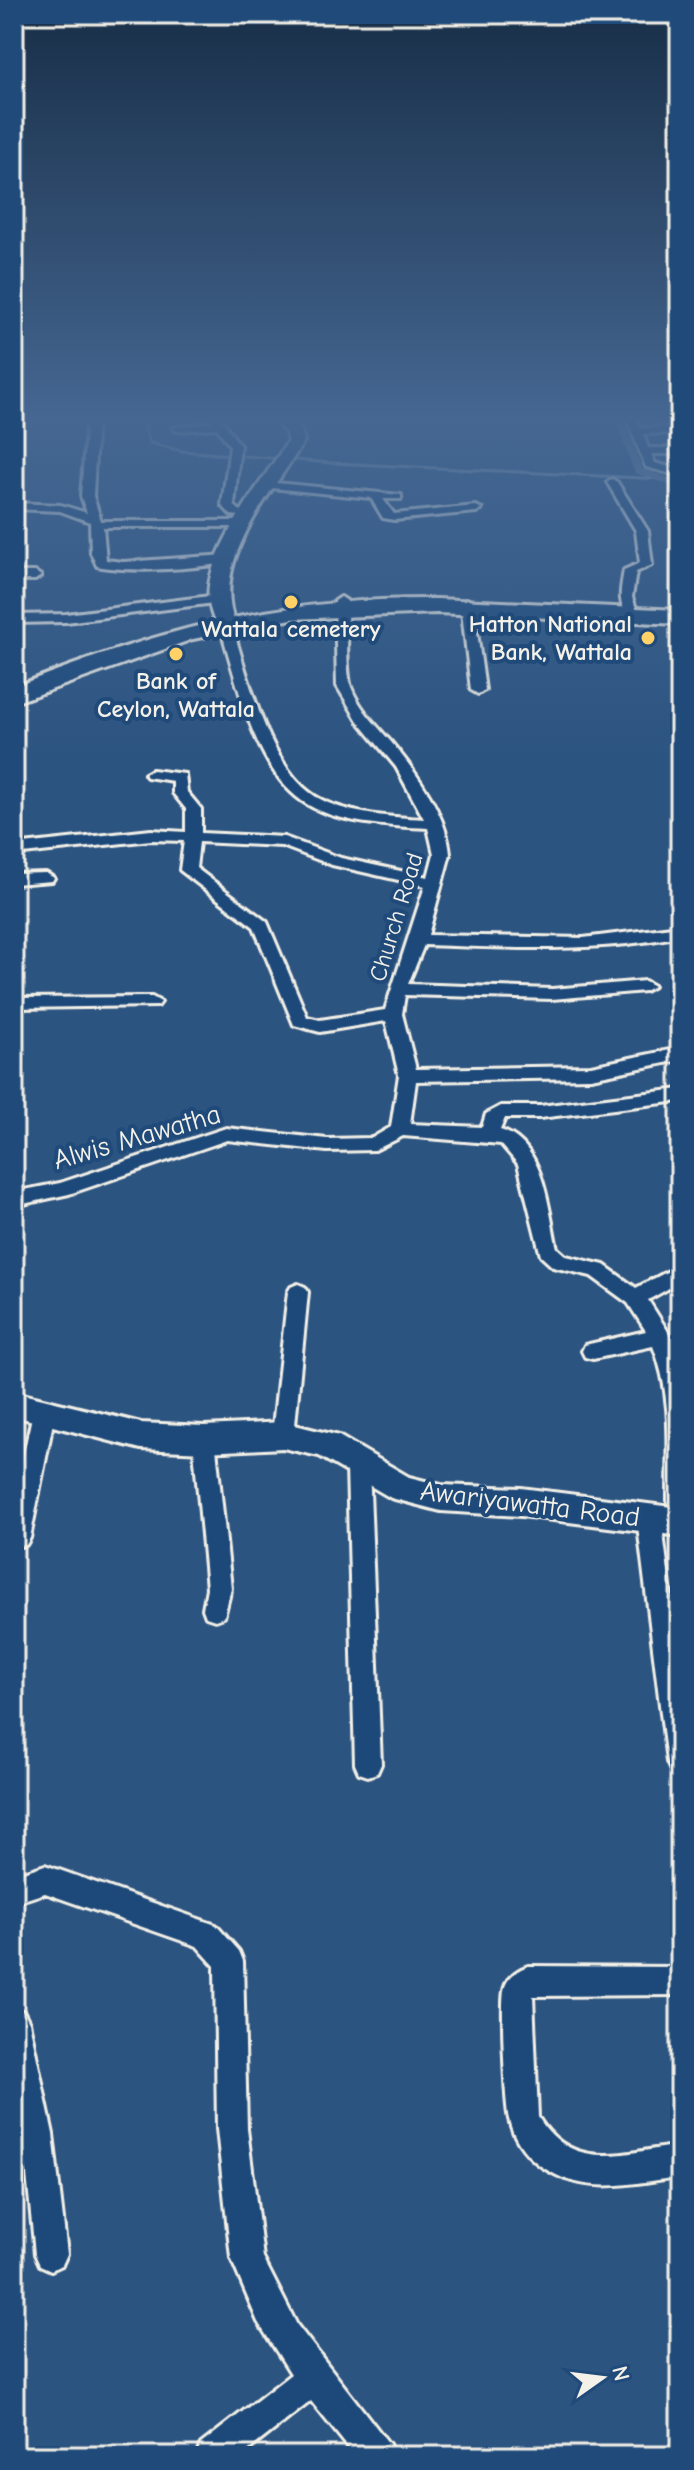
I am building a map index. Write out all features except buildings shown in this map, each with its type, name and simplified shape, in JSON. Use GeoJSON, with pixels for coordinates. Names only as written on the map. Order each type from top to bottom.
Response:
{"type":"FeatureCollection","features":[{"type":"Feature","properties":{"kind":"highway"},"geometry":{"type":"LineString","coordinates":[[14,687],[221,613],[340,604],[631,611],[680,615]]}},
{"type":"Feature","properties":{"kind":"highway"},"geometry":{"type":"LineString","coordinates":[[467,606],[680,615]]}},
{"type":"Feature","properties":{"kind":"highway"},"geometry":{"type":"LineString","coordinates":[[14,696],[166,639],[221,613]]}},
{"type":"Feature","properties":{"kind":"main road"},"geometry":{"type":"LineString","coordinates":[[221,613],[227,559],[239,532]]}},
{"type":"Feature","properties":{"kind":"street"},"geometry":{"type":"LineString","coordinates":[[96,532],[97,557],[105,565],[227,559]]}},
{"type":"Feature","properties":{"kind":"street"},"geometry":{"type":"LineString","coordinates":[[631,611],[626,597],[630,570],[646,565],[642,532]]}},
{"type":"Feature","properties":{"kind":"street"},"geometry":{"type":"LineString","coordinates":[[14,576],[35,576]]}},
{"type":"Feature","properties":{"kind":"street","name":"Church Road"},"geometry":{"type":"LineString","coordinates":[[340,604],[344,686],[363,718],[402,765],[436,824],[442,854],[418,940],[398,989],[393,1014],[408,1075],[400,1130]]}},
{"type":"Feature","properties":{"kind":"street"},"geometry":{"type":"LineString","coordinates":[[467,606],[478,690]]}},
{"type":"Feature","properties":{"kind":"street"},"geometry":{"type":"LineString","coordinates":[[14,619],[221,613],[271,747],[284,772],[304,796],[330,808],[436,824]]}},
{"type":"Feature","properties":{"kind":"street"},"geometry":{"type":"LineString","coordinates":[[152,774],[180,777],[180,793],[191,800],[196,814],[188,870],[261,925],[300,1021],[320,1026],[393,1014]]}},
{"type":"Feature","properties":{"kind":"street"},"geometry":{"type":"LineString","coordinates":[[14,850],[139,836],[284,842],[337,862],[433,883]]}},
{"type":"Feature","properties":{"kind":"street"},"geometry":{"type":"LineString","coordinates":[[14,879],[46,878]]}},
{"type":"Feature","properties":{"kind":"street"},"geometry":{"type":"LineString","coordinates":[[418,940],[608,942],[645,939],[680,931]]}},
{"type":"Feature","properties":{"kind":"street"},"geometry":{"type":"LineString","coordinates":[[398,989],[470,994],[600,992],[645,986]]}},
{"type":"Feature","properties":{"kind":"street"},"geometry":{"type":"LineString","coordinates":[[14,1003],[152,1002]]}},
{"type":"Feature","properties":{"kind":"street"},"geometry":{"type":"LineString","coordinates":[[408,1075],[591,1072],[680,1054]]}},
{"type":"Feature","properties":{"kind":"street"},"geometry":{"type":"LineString","coordinates":[[680,1095],[540,1112],[501,1112],[493,1118],[490,1134],[508,1139],[527,1162],[548,1251],[560,1262],[597,1270],[635,1298],[660,1336],[677,1372],[680,1501]]}},
{"type":"Feature","properties":{"kind":"street","name":"Alwis Mawatha"},"geometry":{"type":"LineString","coordinates":[[14,1199],[62,1189],[226,1134],[327,1145],[375,1144],[400,1130],[490,1134]]}},
{"type":"Feature","properties":{"kind":"street"},"geometry":{"type":"LineString","coordinates":[[635,1298],[680,1273]]}},
{"type":"Feature","properties":{"kind":"street"},"geometry":{"type":"LineString","coordinates":[[283,1435],[298,1292]]}},
{"type":"Feature","properties":{"kind":"street"},"geometry":{"type":"LineString","coordinates":[[593,1351],[660,1336]]}},
{"type":"Feature","properties":{"kind":"street"},"geometry":{"type":"LineString","coordinates":[[18,1538],[29,1408]]}},
{"type":"Feature","properties":{"kind":"street","name":"Awariyawatta Road"},"geometry":{"type":"LineString","coordinates":[[29,1408],[141,1436],[204,1439],[283,1435],[328,1445],[358,1466],[402,1489],[441,1498],[521,1502],[664,1520]]}},
{"type":"Feature","properties":{"kind":"street"},"geometry":{"type":"LineString","coordinates":[[204,1439],[219,1588],[215,1609]]}},
{"type":"Feature","properties":{"kind":"street"},"geometry":{"type":"LineString","coordinates":[[358,1466],[368,1764]]}},
{"type":"Feature","properties":{"kind":"street"},"geometry":{"type":"LineString","coordinates":[[664,1520],[680,1762]]}},
{"type":"Feature","properties":{"kind":"street"},"geometry":{"type":"LineString","coordinates":[[14,1889],[45,1879],[206,1935],[229,1961],[228,2067],[237,2195],[247,2258],[268,2302],[314,2378],[377,2456]]}},
{"type":"Feature","properties":{"kind":"street"},"geometry":{"type":"LineString","coordinates":[[680,1981],[528,1980],[518,1991],[523,2117],[528,2134],[536,2144],[590,2172],[680,2161]]}},
{"type":"Feature","properties":{"kind":"street"},"geometry":{"type":"LineString","coordinates":[[14,2022],[38,2134],[51,2254]]}},
{"type":"Feature","properties":{"kind":"street"},"geometry":{"type":"LineString","coordinates":[[213,2456],[314,2378]]}},
{"type":"Feature","properties":{"kind":"place","name":"Wattala cemetery"},"geometry":{"type":"Point","coordinates":[291,602]}},
{"type":"Feature","properties":{"kind":"place","name":"Hatton National Bank, Wattala"},"geometry":{"type":"Point","coordinates":[648,638]}},
{"type":"Feature","properties":{"kind":"place","name":"Bank of Ceylon, Wattala"},"geometry":{"type":"Point","coordinates":[176,654]}}]}
